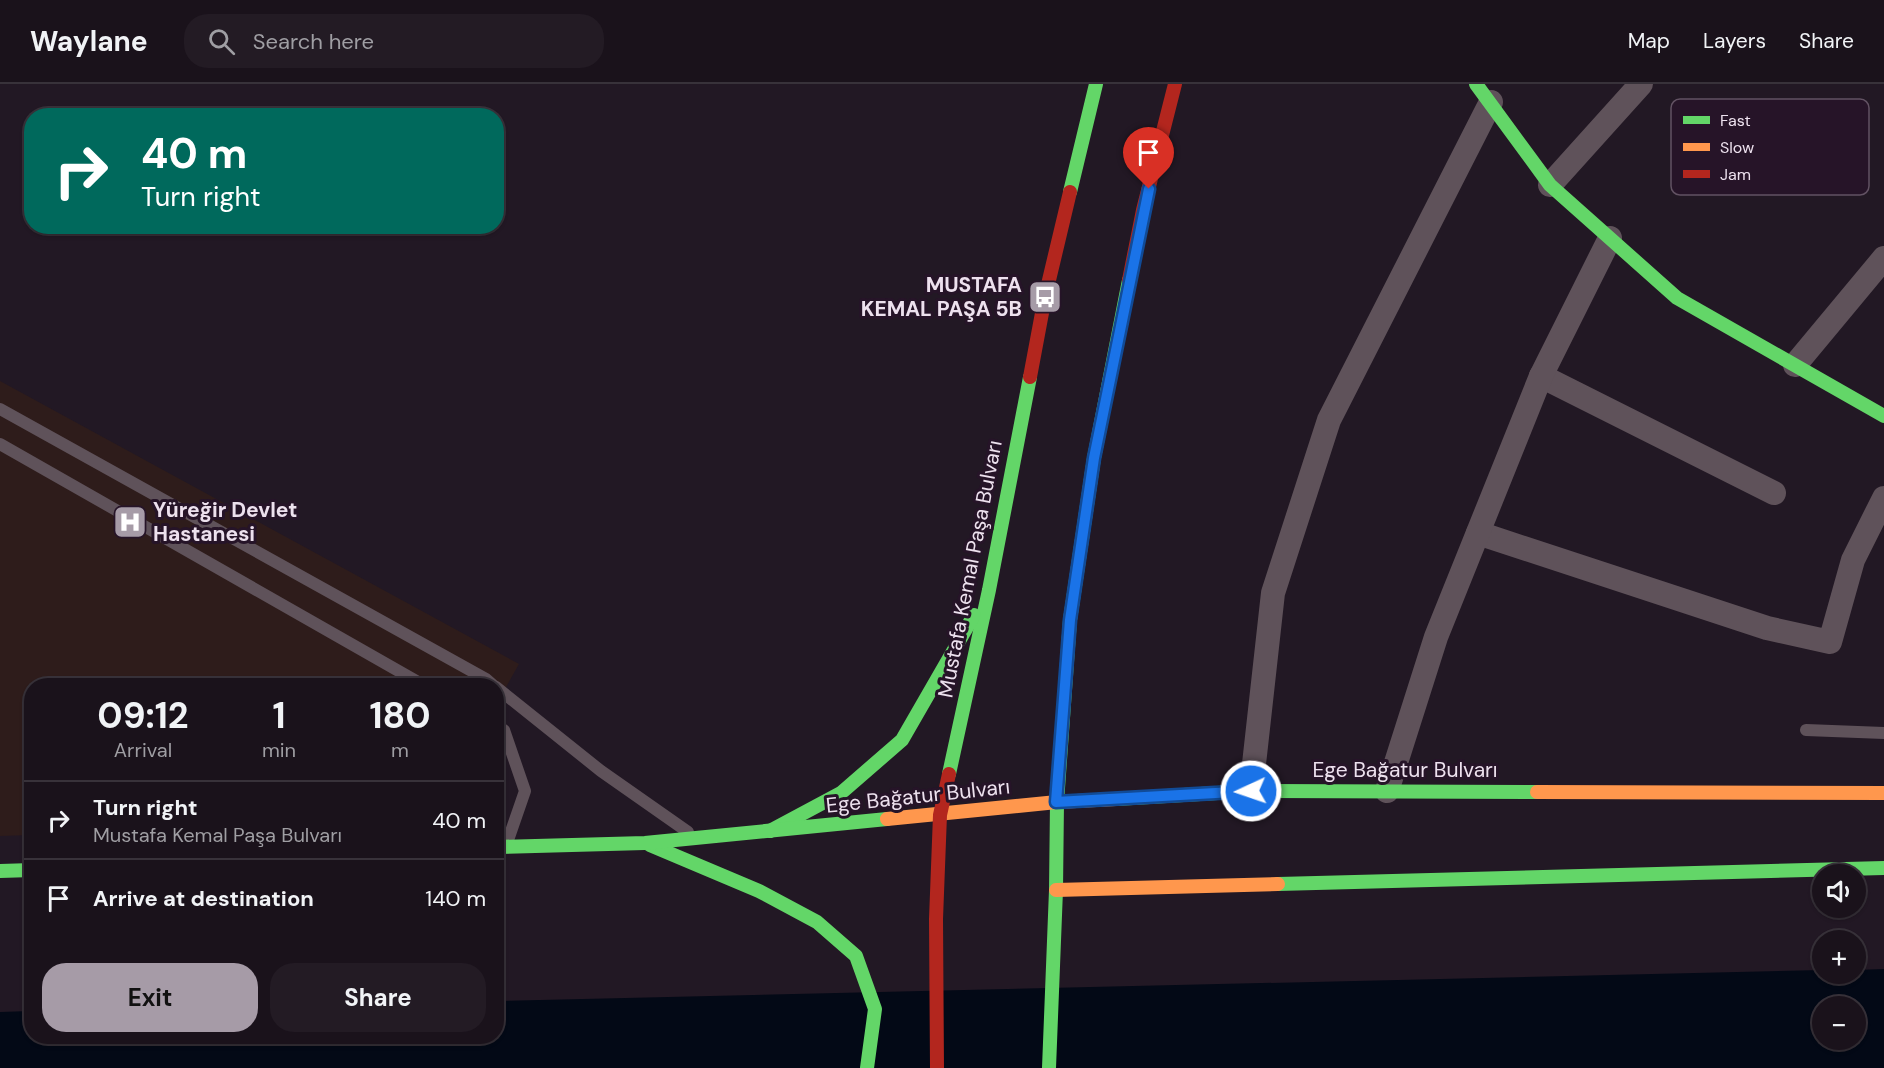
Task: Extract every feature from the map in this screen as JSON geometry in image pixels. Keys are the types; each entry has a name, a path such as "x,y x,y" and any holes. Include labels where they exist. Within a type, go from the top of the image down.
{"main road":[{"name":"Mustafa Kemal Paşa Bulvarı","path":"936,1068 936,920 940,815 989,590 1045,297 1096,84"},
{"path":"1049,1068 1056,890 1056,802 1070,620 1094,458 1143,210 1175,84"},
{"path":"1483,89 1550,185 1677,298 1884,416"},
{"path":"769,831 841,793 902,740 989,590"},
{"name":"Ege Bağatur Bulvarı","path":"504,847 645,843 1056,802 1251,791 1884,793"},
{"path":"645,843 759,891 817,922 856,956 874,1009 867,1068"},
{"path":"1056,890 1884,868"},
{"path":"0,871 24,870"}],"street":[{"path":"1550,185 1641,84"},
{"path":"1251,791 1273,593 1329,420 1483,89"},
{"path":"1387,791 1436,637 1541,376 1610,238"},
{"path":"1795,365 1884,258"},
{"path":"1541,376 1774,493"},
{"path":"1478,533 1767,628 1830,642 1853,560 1884,498"}],"lane":[{"path":"0,410 483,678"},
{"path":"0,444 411,678"},
{"path":"504,693 601,771 696,838"},
{"path":"504,730 525,791 504,840"},
{"path":"1806,730 1884,733"}],"shaded area":[{"name":"Yüreğir Devlet Hastanesi","path":"0,381 519,664 504,691 504,678 24,678 24,835 0,836"},
{"path":"1884,969 1884,1068 0,1068 0,1012 24,1011 24,1044 504,1044 504,1001 1812,970 1812,984 1866,984 1866,970"}],"traffic: fast":[{"path":"1070,192 1096,84"},
{"path":"1476,84 1550,185 1677,298 1884,416"},
{"path":"1057,802 1070,620 1094,458 1129,280"},
{"path":"949,774 989,590 1030,377"},
{"path":"770,831 841,793 902,740 974,615"},
{"path":"1116,799 1251,791 1537,792"},
{"path":"1049,1068 1057,802"},
{"path":"504,847 645,843 887,819"},
{"path":"650,845 759,891 817,922 856,956 875,1009 867,1068"},
{"path":"1278,884 1884,868"},
{"path":"0,871 24,870"}],"traffic: slow":[{"path":"1537,792 1884,793"},
{"path":"887,819 1057,802 1116,799"},
{"path":"1056,890 1278,884"}],"traffic: jam":[{"path":"1129,280 1143,210 1175,84"},
{"path":"1030,377 1045,297 1070,192"},
{"path":"937,1068 936,919 940,815 949,774"}],"place":[{"name":"MUSTAFA KEMAL PAŞA 5B","path":"1045,297"},
{"name":"Yüreğir Devlet Hastanesi","path":"130,522"}],"route":[{"path":"1149,189 1113,355 1094,458 1070,620 1056,802 1251,791"}]}
